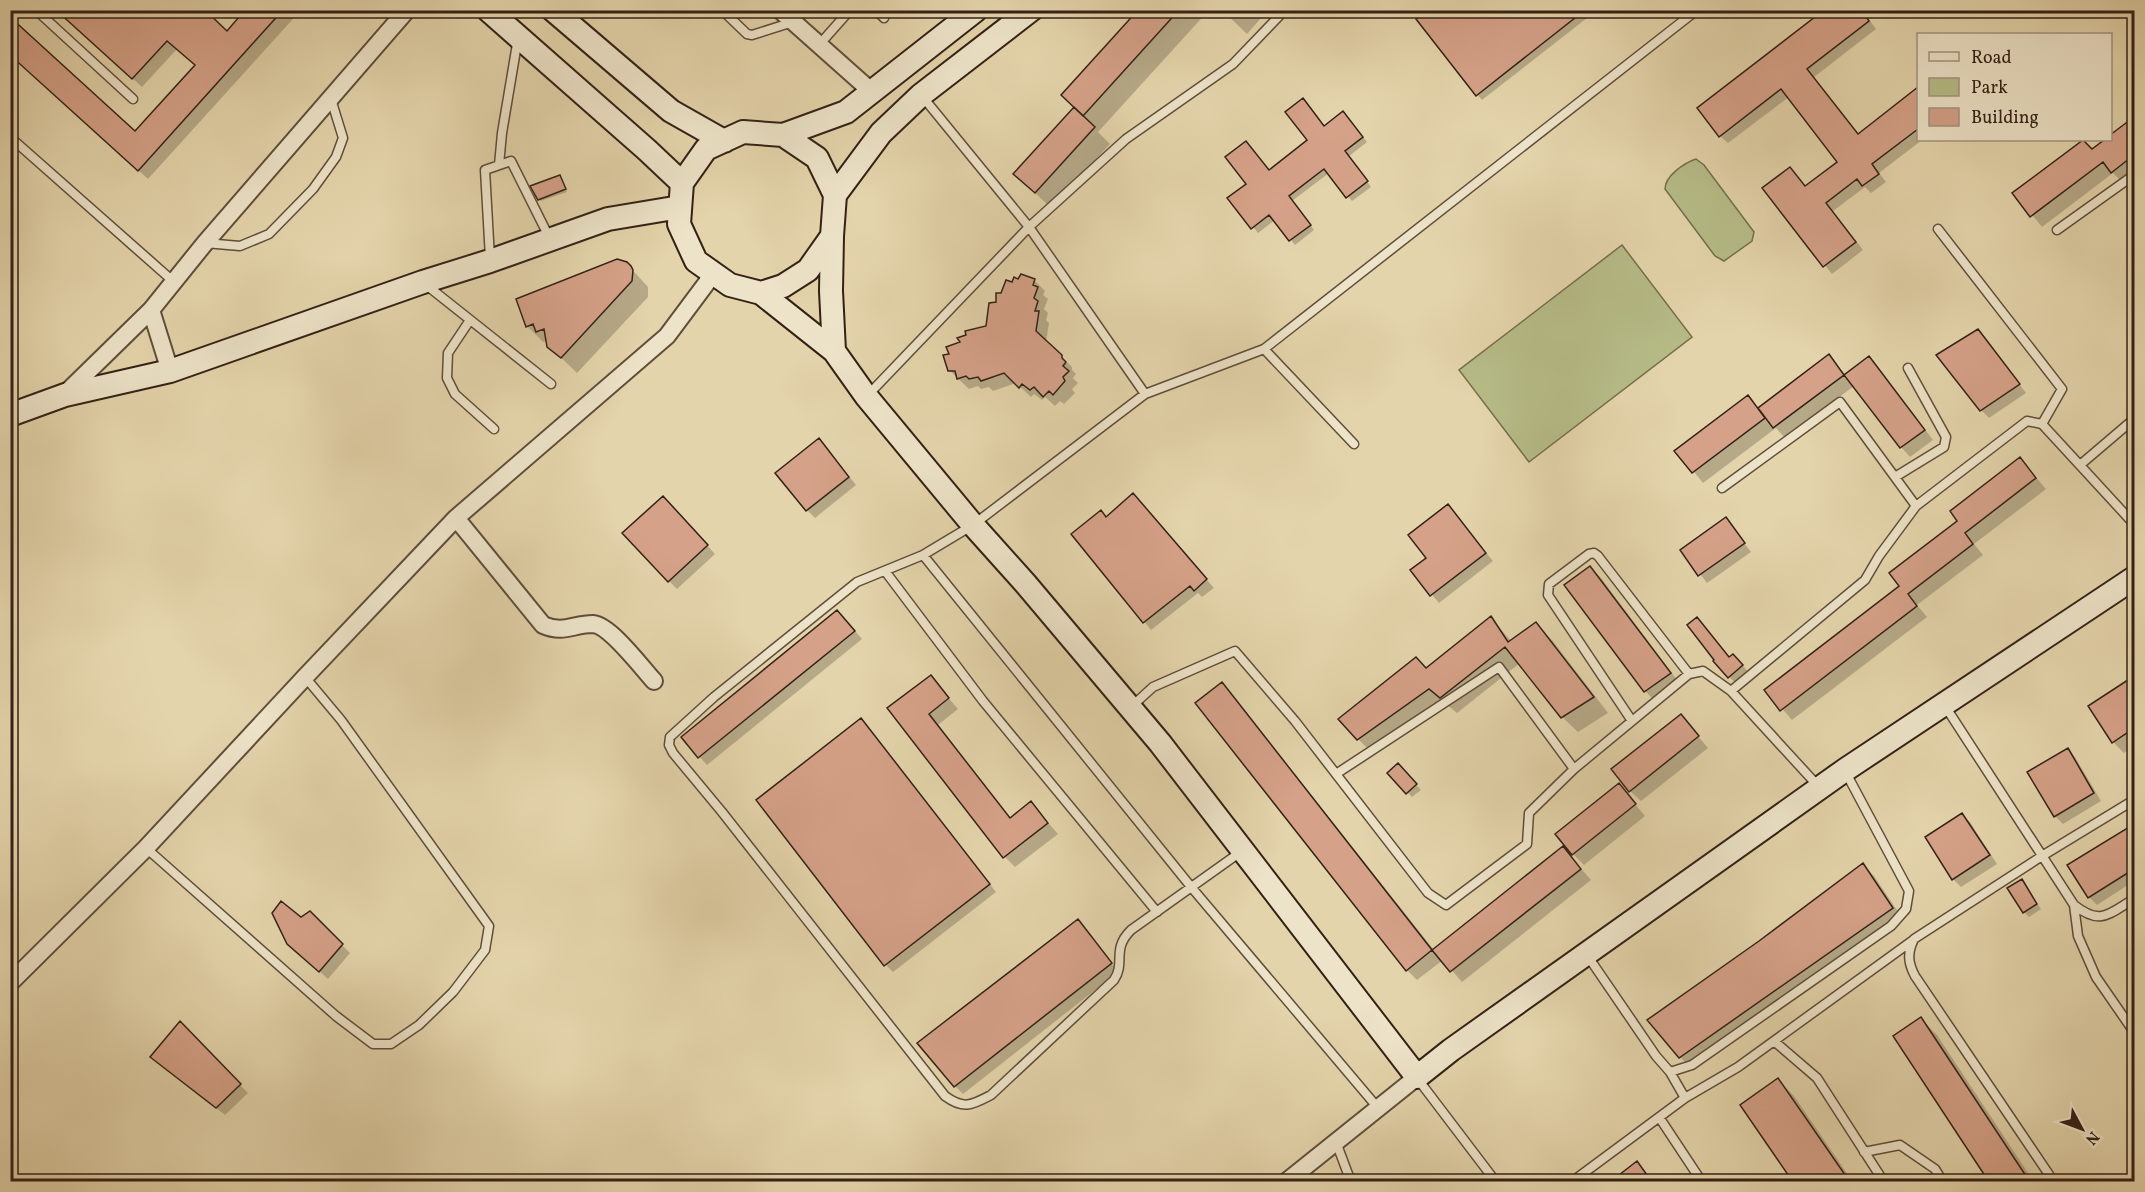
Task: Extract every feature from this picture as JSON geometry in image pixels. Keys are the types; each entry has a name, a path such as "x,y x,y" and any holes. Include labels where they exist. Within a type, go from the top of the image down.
{"main road":[{"path":"488,10 682,183"},
{"path":"553,10 671,111 724,141"},
{"path":"976,10 846,112 783,135 743,132 705,149 682,183 679,224 696,261 730,285 761,293 834,351 866,396 973,525 1160,743 1417,1077 1451,1050 1845,770 2134,578"},
{"path":"835,195 881,133 921,95 1031,10"},
{"path":"783,135 817,158 835,195 831,291 834,351"},
{"path":"10,415 64,395 170,372 608,219 680,207"},
{"path":"761,293 783,286 808,270 832,236"}],"street":[{"path":"64,395 151,310 205,243 407,10"},
{"path":"787,16 871,91"},
{"path":"10,982 146,848 305,676 456,518 667,336 714,273"},
{"path":"151,310 170,372"},
{"path":"456,518 543,625 560,630 598,625 611,634 654,681"},
{"path":"1286,1182 1417,1077"}],"lane":[{"path":"36,10 133,99"},
{"path":"722,10 747,34 752,35 787,16"},
{"path":"819,45 850,10"},
{"path":"876,10 884,18"},
{"path":"866,396 1029,227 1126,139 1233,64 1285,10"},
{"path":"1242,851 1123,938 1119,949 1119,973 1114,980 991,1095 972,1105 956,1105 945,1096 723,812 673,753 669,745 670,737 714,697 857,582 923,555 973,525 1145,394 1264,349 1697,10"},
{"path":"500,165 502,133 518,38"},
{"path":"921,95 1029,227 1145,394"},
{"path":"205,243 240,246 269,234 312,189 336,157 343,138 330,99"},
{"path":"10,137 174,282"},
{"path":"490,261 485,170 512,161 551,240"},
{"path":"2057,230 2134,175"},
{"path":"1938,229 2062,389 2042,424"},
{"path":"423,282 551,384"},
{"path":"470,320 448,353 447,378 455,394 494,429"},
{"path":"1264,349 1354,444"},
{"path":"1895,477 1944,447 1946,437 1908,368"},
{"path":"1722,488 1840,402 1916,506"},
{"path":"2080,465 2134,419"},
{"path":"1731,691 1865,580 1879,556 1916,506 2026,421 2042,424 2134,524"},
{"path":"1632,721 1548,595 1549,584 1588,554 1594,553 1689,674"},
{"path":"923,555 1192,888 1378,1108"},
{"path":"885,572 983,701 1157,912"},
{"path":"1130,708 1153,687 1235,651 1295,721 1428,893 1446,905 1527,844 1529,813 1574,769 1689,674 1703,671 1731,691 1820,788"},
{"path":"1336,774 1499,667 1574,769"},
{"path":"146,848 336,1016 373,1044 392,1044 419,1025 453,992 484,950 489,926 341,720 305,676"},
{"path":"1945,705 2074,906 2088,916 2101,918 2134,899"},
{"path":"1670,1072 1692,1065 1891,926 1906,909 1909,891 1845,770"},
{"path":"1575,1182 1576,1178 1659,1116 1738,1067 1914,939 2134,800"},
{"path":"2074,906 2078,936 2096,977 2134,1032"},
{"path":"1914,939 1909,950 1909,965 1915,976 2054,1182"},
{"path":"1587,955 1656,1056 1670,1072 1685,1098"},
{"path":"1774,1041 1817,1078 1884,1182"},
{"path":"1417,1077 1496,1182"},
{"path":"1659,1116 1702,1182"},
{"path":"1336,1142 1351,1182"},
{"path":"1864,1152 1900,1145 1935,1169 1943,1182"}],"green space":[{"path":"1696,159 1704,165 1754,232 1752,241 1724,261 1715,256 1665,189 1668,179 1676,171"},
{"path":"1622,245 1692,337 1529,462 1459,370"}],"building":[{"path":"56,10 205,10 227,31 245,10 283,10 138,171 10,55 10,17 135,131 195,65 167,41 132,79"},
{"path":"1138,10 1179,10 1083,116 1061,95"},
{"path":"1427,10 1585,10 1476,96 1416,19"},
{"path":"1824,10 1862,10 1869,21 1807,69 1858,134 1917,88 1917,130 1872,164 1879,174 1862,186 1857,179 1826,203 1856,242 1823,267 1762,188 1790,167 1805,186 1837,162 1781,89 1719,137 1697,108"},
{"path":"1303,98 1324,126 1343,111 1363,137 1345,151 1368,181 1346,198 1324,169 1289,196 1311,225 1289,241 1269,215 1251,229 1227,198 1246,184 1225,157 1246,141 1269,170 1307,140 1285,112"},
{"path":"1074,107 1095,127 1035,193 1013,174"},
{"path":"2134,117 2134,155 2111,173 2103,162 2030,217 2012,193 2082,141 2092,149 2103,141 2112,141 2112,134"},
{"path":"560,175 566,189 538,200 530,186"},
{"path":"617,259 631,266 632,281 561,358 547,347 544,329 536,332 533,324 526,327 516,299"},
{"path":"1021,274 1035,279 1033,285 1038,287 1034,298 1038,301 1035,311 1039,311 1036,331 1062,355 1066,362 1063,366 1069,371 1063,377 1065,381 1053,395 1049,391 1043,397 1034,387 1030,390 1022,384 1019,388 1004,373 981,381 978,377 969,379 966,376 957,379 955,371 948,371 943,355 949,354 946,347 960,342 957,338 966,335 965,331 986,326 989,303 996,302 996,293 1001,293 1006,280 1012,282 1014,277 1018,279"},
{"path":"1978,329 2020,384 1980,411 1936,355"},
{"path":"1829,354 1844,375 1773,428 1758,408"},
{"path":"1869,356 1925,430 1900,448 1844,375"},
{"path":"1748,395 1765,418 1692,473 1674,451"},
{"path":"819,438 849,477 806,511 775,473"},
{"path":"2020,457 2036,478 1965,533 1973,544 1908,594 1917,606 1780,711 1764,690 1899,586 1889,573 1957,521 1950,511"},
{"path":"1133,493 1207,579 1194,591 1190,586 1143,623 1071,534 1101,510 1106,517"},
{"path":"663,496 708,545 668,582 622,533"},
{"path":"1448,504 1486,553 1430,596 1410,570 1426,558 1408,535"},
{"path":"1726,517 1745,543 1698,576 1680,550"},
{"path":"1590,566 1671,673 1644,692 1564,585"},
{"path":"837,610 855,631 698,758 681,737"},
{"path":"1491,616 1508,642 1536,622 1594,697 1561,718 1505,647 1440,698 1429,689 1357,740 1338,719 1416,657 1426,668"},
{"path":"1697,617 1729,657 1733,654 1743,665 1728,678 1687,625"},
{"path":"931,675 949,698 929,714 1010,818 1031,801 1048,823 1003,858 887,708"},
{"path":"2134,676 2134,728 2112,743 2088,706"},
{"path":"1222,682 1432,950 1406,971 1195,703"},
{"path":"1681,714 1699,736 1629,792 1611,769"},
{"path":"861,718 990,884 884,966 756,800"},
{"path":"2068,748 2094,793 2054,817 2027,772"},
{"path":"1398,763 1417,784 1406,794 1387,773"},
{"path":"1619,783 1636,804 1572,855 1555,834"},
{"path":"1962,813 1990,855 1952,880 1925,837"},
{"path":"2134,824 2134,869 2088,898 2067,865"},
{"path":"1563,846 1581,869 1450,972 1432,950"},
{"path":"1863,863 1893,908 1679,1058 1647,1020 1759,941"},
{"path":"2022,879 2037,904 2023,913 2007,888"},
{"path":"281,901 301,917 310,911 343,944 319,972 287,944 272,913"},
{"path":"1078,919 1112,963 954,1087 917,1043"},
{"path":"1921,1017 2030,1182 1989,1182 1893,1036"},
{"path":"180,1021 241,1084 216,1108 150,1057"},
{"path":"1778,1078 1850,1182 1793,1182 1740,1105"},
{"path":"1637,1161 1652,1182 1610,1182"}]}
